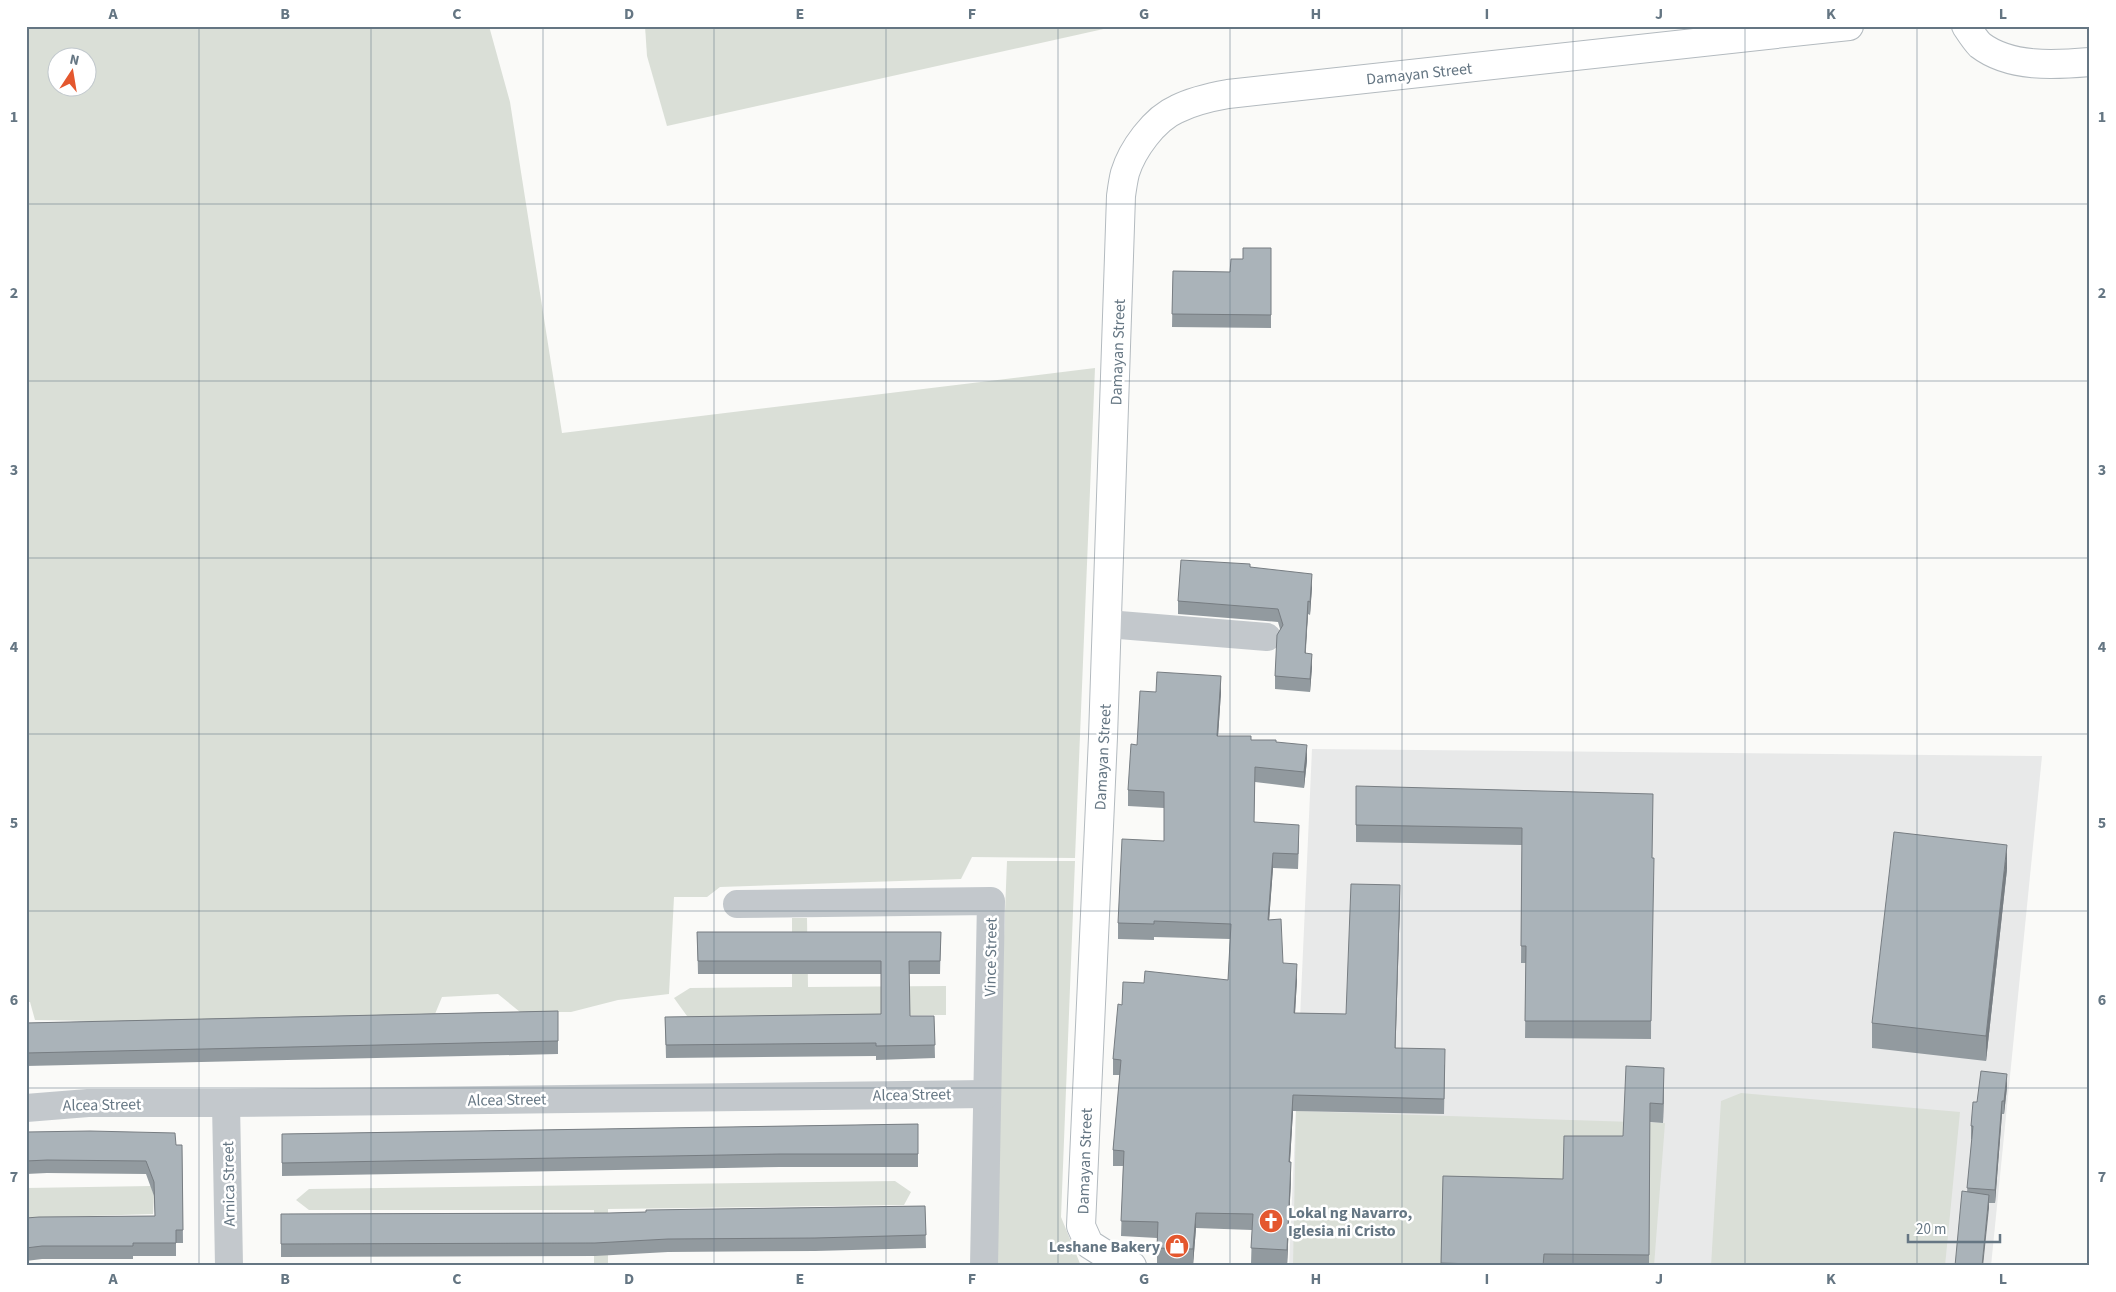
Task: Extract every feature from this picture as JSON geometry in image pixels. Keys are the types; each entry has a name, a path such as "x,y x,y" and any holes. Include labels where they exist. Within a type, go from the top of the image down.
{"street":[{"name":"Damayan Street","path":"1132,1266 1111,1258 1089,1244 1082,1226 1107,624 1121,196 1125,173 1135,151 1162,118 1175,109 1228,94 1849,26"},
{"path":"1966,26 1980,44 2005,58 2028,63 2066,64 2090,62"},
{"path":"1107,624 1267,637"},
{"name":"Vince Street","path":"737,904 990,902 984,1266"},
{"name":"Alcea Street","path":"26,1108 88,1103 987,1094"},
{"name":"Arnica Street","path":"226,1103 229,1266"}],"shaded area":[{"path":"26,26 489,26 510,102 562,433 1095,368 1075,858 972,857 961,879 720,887 707,897 674,897 669,994 618,1000 571,1012 520,1012 498,994 442,997 435,1014 150,1022 35,1020 30,1002 26,1002"},
{"path":"645,26 1117,26 667,126 647,56"},
{"path":"1312,749 2042,756 1991,1266 1289,1266"},
{"path":"1007,861 1075,861 1061,1217 1081,1266 991,1266"},
{"path":"792,918 807,918 808,987 946,986 946,1015 687,1016 674,998 690,988 792,987"},
{"path":"1741,1093 1960,1112 1945,1266 1711,1266 1721,1101"},
{"path":"1296,1111 1665,1123 1654,1266 1293,1266"},
{"path":"895,1181 911,1192 904,1205 608,1209 608,1266 594,1266 594,1210 309,1210 296,1200 309,1189"},
{"path":"151,1186 154,1196 153,1214 26,1218 26,1188"}],"building":[{"path":"1243,248 1271,248 1271,315 1172,314 1173,271 1230,272 1231,259 1243,259"},
{"path":"1181,560 1250,564 1250,567 1312,574 1310,602 1308,601 1305,653 1312,654 1310,679 1275,676 1277,635 1283,625 1278,609 1178,601"},
{"path":"1157,672 1221,676 1217,736 1251,736 1251,740 1276,740 1276,742 1307,745 1304,772 1255,767 1254,822 1299,825 1298,854 1273,853 1268,920 1281,919 1283,963 1297,964 1294,1013 1346,1014 1351,884 1400,885 1395,1048 1445,1049 1444,1099 1293,1095 1287,1250 1251,1248 1253,1214 1196,1213 1193,1249 1157,1248 1158,1222 1121,1221 1124,1151 1113,1150 1121,1060 1113,1059 1118,1004 1122,1005 1123,982 1144,983 1145,971 1228,980 1231,924 1154,921 1154,924 1118,923 1122,839 1164,841 1164,792 1128,790 1131,744 1137,745 1140,691 1156,692"},
{"path":"1356,786 1653,794 1652,858 1654,858 1651,1021 1525,1021 1526,946 1521,946 1522,828 1356,825"},
{"path":"1894,832 2007,845 1986,1036 1872,1023"},
{"path":"697,932 941,932 940,961 909,961 910,1016 934,1016 935,1045 876,1046 876,1043 666,1045 665,1017 881,1014 881,961 698,961"},
{"path":"558,1011 558,1041 26,1053 26,1023"},
{"path":"1626,1066 1664,1068 1663,1104 1650,1103 1649,1255 1544,1254 1543,1266 1441,1263 1443,1176 1563,1179 1564,1136 1623,1136"},
{"path":"1981,1071 2007,1074 2004,1101 2002,1101 1995,1190 1967,1188 1973,1126 1971,1126 1973,1102 1977,1102"},
{"path":"918,1124 918,1154 780,1154 282,1163 282,1134"},
{"path":"26,1132 175,1133 176,1145 182,1145 183,1230 176,1230 176,1243 133,1243 133,1246 42,1246 26,1248 26,1218 155,1216 154,1182 146,1161 26,1161"},
{"path":"1962,1191 1989,1195 1982,1266 1955,1266"},
{"path":"925,1206 926,1235 668,1239 595,1243 281,1244 281,1214 609,1213 646,1212 646,1210"}],"place":[{"name":"Lokal ng Navarro, Iglesia ni Cristo","path":"1271,1221"},
{"name":"Leshane Bakery","path":"1177,1246"}]}
